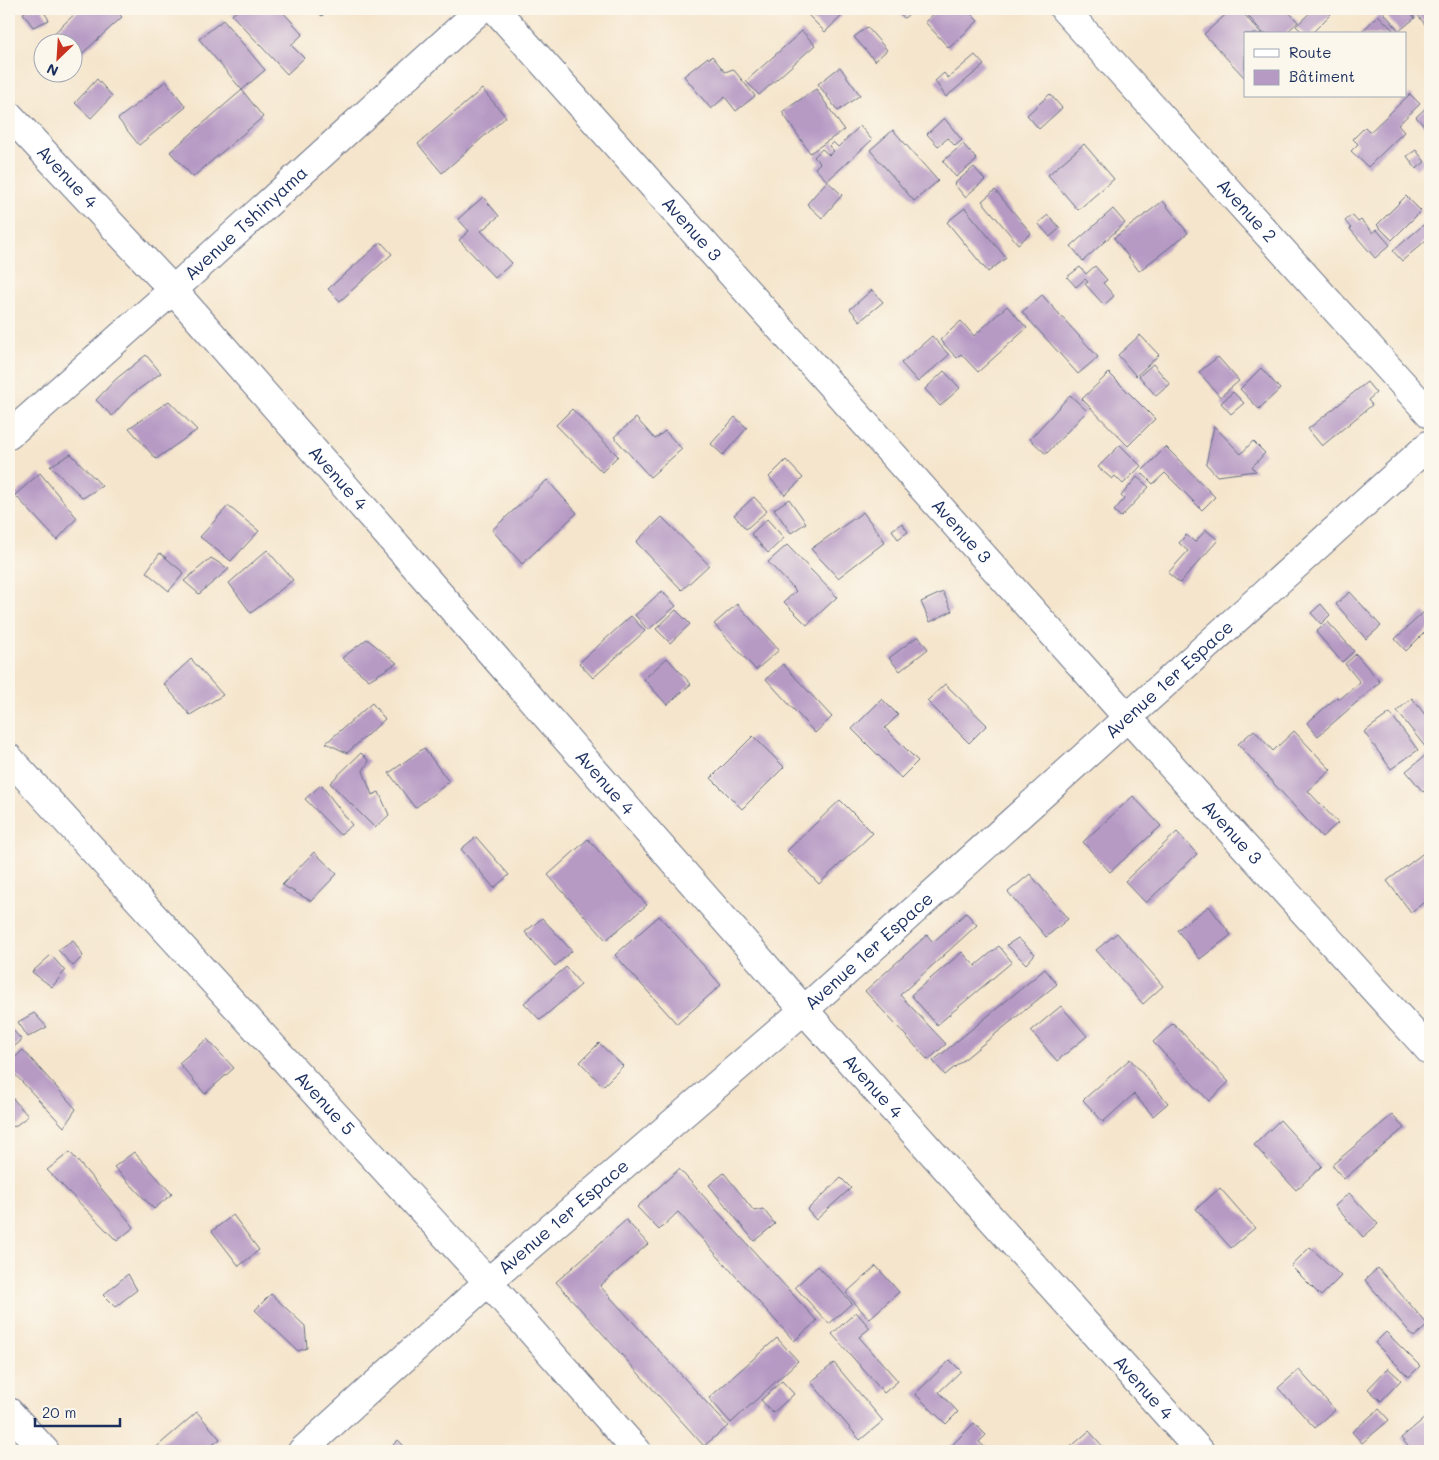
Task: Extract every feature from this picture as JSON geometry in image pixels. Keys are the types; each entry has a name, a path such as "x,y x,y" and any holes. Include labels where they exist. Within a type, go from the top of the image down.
{"street":[{"name":"Avenue Tshinyama","path":"9,435 173,290 481,9"},
{"name":"Avenue 3","path":"495,9 1128,718 1430,1051"},
{"name":"Avenue 2","path":"1064,9 1430,414"},
{"name":"Avenue 4","path":"9,115 173,290 804,1010 1200,1451"},
{"name":"Avenue 1er Espace","path":"302,1451 488,1282 804,1010 1430,444"},
{"name":"Avenue 5","path":"9,758 488,1282 637,1451"},
{"path":"9,1412 45,1451"}],"building":[{"path":"30,9 42,9 49,20 33,27 23,13"},
{"path":"80,9 114,9 122,17 82,54 82,32 55,32"},
{"path":"239,9 280,9 303,34 291,45 304,58 287,74 232,15"},
{"path":"314,9 329,9 322,16"},
{"path":"802,9 834,9 842,16 825,32"},
{"path":"896,9 916,9 904,18"},
{"path":"939,9 966,9 978,21 949,48 925,22"},
{"path":"1232,9 1239,9 1260,32 1244,32 1244,77 1204,34"},
{"path":"1242,9 1286,9 1298,22 1287,32 1262,32"},
{"path":"1314,9 1326,9 1331,14 1313,32 1302,32 1296,26"},
{"path":"1381,9 1408,9 1415,18 1399,31"},
{"path":"1413,9 1430,9 1430,31"},
{"path":"1378,15 1395,32 1362,32"},
{"path":"223,20 265,70 242,90 199,39"},
{"path":"867,27 887,50 875,61 854,37"},
{"path":"802,31 815,45 759,95 746,81"},
{"path":"975,55 984,65 946,97 935,81 944,73 948,78"},
{"path":"712,56 725,72 733,69 755,96 736,111 725,97 711,109 684,76 708,57 709,59"},
{"path":"840,67 860,95 838,111 818,84"},
{"path":"97,79 112,96 91,118 75,103"},
{"path":"166,81 186,107 139,145 118,119"},
{"path":"482,89 506,117 442,173 418,144"},
{"path":"816,89 844,130 810,153 782,112"},
{"path":"242,90 263,117 193,177 170,152"},
{"path":"1050,94 1062,108 1039,129 1027,115"},
{"path":"1410,94 1420,104 1398,125 1404,132 1368,167 1351,151 1358,144 1353,139 1365,127 1370,132"},
{"path":"1430,104 1430,132 1416,117"},
{"path":"944,118 962,140 955,146 948,138 938,146 927,134"},
{"path":"860,126 872,140 827,181 815,168 820,163 814,157 822,149 829,155 834,151 829,146 833,142 838,147"},
{"path":"893,130 938,181 914,201 870,150"},
{"path":"963,144 977,160 956,177 943,161"},
{"path":"1084,144 1114,179 1078,210 1048,175"},
{"path":"1416,150 1425,162 1416,169 1407,156"},
{"path":"974,167 985,180 965,197 954,184"},
{"path":"827,181 842,195 822,218 807,204"},
{"path":"995,190 1031,233 1018,244 982,201"},
{"path":"1406,196 1421,211 1392,240 1377,225"},
{"path":"483,197 499,216 481,231 512,263 495,278 459,240 469,231 458,219"},
{"path":"1163,201 1188,233 1139,271 1114,238"},
{"path":"965,208 1006,258 988,272 947,222"},
{"path":"1113,209 1125,223 1083,261 1071,246"},
{"path":"1048,215 1060,228 1050,237 1038,223"},
{"path":"1352,215 1358,222 1361,220 1373,233 1376,229 1390,245 1375,258 1345,221"},
{"path":"1429,220 1430,248 1425,241 1402,261 1393,251"},
{"path":"381,242 392,254 340,301 328,289"},
{"path":"1095,266 1107,280 1103,283 1114,296 1104,305 1085,284 1088,282 1085,279 1076,287 1067,277 1080,267 1086,274"},
{"path":"872,290 883,302 860,321 850,309"},
{"path":"1042,295 1098,357 1078,374 1022,312"},
{"path":"1007,306 1027,328 978,372 961,354 957,358 940,340 961,321 974,336"},
{"path":"1140,335 1159,355 1136,376 1118,355"},
{"path":"932,336 949,355 918,382 901,363"},
{"path":"146,355 161,373 131,395 112,416 96,400 116,379"},
{"path":"1218,357 1239,381 1220,397 1199,372"},
{"path":"1153,364 1170,384 1156,396 1139,376"},
{"path":"1261,368 1280,389 1259,409 1240,389"},
{"path":"944,371 960,388 940,406 925,389"},
{"path":"1109,373 1155,419 1128,446 1082,399"},
{"path":"1367,382 1376,393 1368,400 1372,405 1322,446 1308,429"},
{"path":"1233,392 1244,403 1231,414 1221,403"},
{"path":"1070,395 1087,411 1046,454 1030,439"},
{"path":"169,401 197,430 156,459 129,428"},
{"path":"572,409 618,456 602,472 556,425"},
{"path":"735,417 747,428 723,455 711,444"},
{"path":"636,418 655,439 665,431 682,449 650,477 614,437"},
{"path":"1214,426 1241,454 1253,441 1265,453 1252,467 1256,471 1217,476 1206,464"},
{"path":"1120,445 1141,466 1123,484 1115,476 1112,479 1098,467"},
{"path":"1166,447 1215,497 1202,510 1165,473 1153,484 1141,472"},
{"path":"71,454 102,486 83,498 50,466"},
{"path":"786,460 803,478 785,495 769,477"},
{"path":"40,473 77,518 57,540 15,495"},
{"path":"1137,477 1149,487 1121,517 1114,511 1124,499 1121,496"},
{"path":"547,480 577,513 522,564 492,530"},
{"path":"754,497 767,511 746,529 734,515"},
{"path":"789,499 806,523 791,533 774,509"},
{"path":"228,506 259,531 231,561 200,537"},
{"path":"863,512 885,542 838,578 811,549"},
{"path":"662,517 709,565 682,590 636,542"},
{"path":"767,519 784,538 768,553 751,534"},
{"path":"902,523 908,532 898,539 892,530"},
{"path":"1206,530 1218,540 1180,583 1168,573 1188,551 1179,543 1186,535 1195,542"},
{"path":"787,545 837,597 807,625 784,602 796,591 768,562"},
{"path":"267,550 293,580 251,613 229,583"},
{"path":"160,553 184,573 169,591 146,572"},
{"path":"211,558 229,569 199,594 184,581"},
{"path":"662,591 676,606 648,630 635,615"},
{"path":"943,592 952,611 930,622 921,602"},
{"path":"1350,592 1381,626 1366,639 1336,604"},
{"path":"737,604 779,650 756,670 714,624"},
{"path":"1321,604 1330,615 1321,624 1311,613"},
{"path":"676,610 690,624 670,643 656,629"},
{"path":"1424,612 1430,619 1430,627 1406,651 1395,639"},
{"path":"631,616 645,631 593,678 579,663"},
{"path":"1328,622 1354,651 1342,662 1316,632"},
{"path":"918,636 928,649 900,671 889,658"},
{"path":"367,639 397,663 369,680 342,658"},
{"path":"1356,654 1380,682 1318,736 1307,723 1337,697 1340,699 1360,682 1345,664"},
{"path":"667,658 691,684 667,705 644,679"},
{"path":"191,659 223,695 190,715 164,684"},
{"path":"783,664 832,717 815,733 766,679"},
{"path":"945,684 987,725 969,743 927,701"},
{"path":"1412,698 1430,721 1430,753 1397,711"},
{"path":"882,699 898,715 885,728 918,761 901,778 852,729"},
{"path":"372,703 385,719 347,753 326,743"},
{"path":"1390,713 1418,750 1391,769 1364,732"},
{"path":"1254,730 1273,751 1294,731 1331,770 1308,791 1338,823 1322,837 1238,744"},
{"path":"753,736 784,767 742,809 711,778"},
{"path":"424,748 449,782 415,808 389,773"},
{"path":"361,753 369,761 363,771 372,795 379,792 389,815 375,828 330,783"},
{"path":"1426,755 1430,760 1430,787 1423,792 1406,771"},
{"path":"321,785 352,825 340,835 305,799"},
{"path":"1133,796 1161,826 1110,872 1083,842"},
{"path":"840,800 873,833 819,884 787,851"},
{"path":"1177,832 1197,854 1146,903 1125,881"},
{"path":"476,837 509,875 494,888 461,849"},
{"path":"588,839 647,905 606,940 548,875"},
{"path":"1430,848 1430,898 1411,912 1387,881"},
{"path":"314,852 337,874 311,901 282,885"},
{"path":"1030,874 1068,919 1046,937 1008,892"},
{"path":"1209,906 1231,935 1200,959 1177,930"},
{"path":"966,913 977,925 900,995 946,1044 928,1060 865,991 927,935 933,942"},
{"path":"659,916 721,985 677,1024 615,955"},
{"path":"542,918 572,951 555,966 525,932"},
{"path":"1117,933 1163,986 1143,1004 1096,950"},
{"path":"1018,938 1035,954 1026,964 1007,945"},
{"path":"73,940 83,956 73,966 58,950"},
{"path":"999,946 1012,962 937,1025 911,995 962,952 975,966"},
{"path":"51,955 65,971 52,987 32,972"},
{"path":"566,967 581,985 540,1020 524,1003"},
{"path":"1045,969 1057,984 945,1075 933,1061"},
{"path":"1061,1006 1087,1036 1057,1061 1031,1031"},
{"path":"34,1013 47,1027 28,1037 18,1022"},
{"path":"1173,1023 1229,1082 1209,1101 1153,1042"},
{"path":"9,1026 22,1040 9,1051"},
{"path":"207,1039 234,1068 205,1094 179,1063"},
{"path":"599,1043 623,1066 603,1086 580,1062"},
{"path":"23,1050 76,1109 64,1127 9,1068 9,1063"},
{"path":"1130,1059 1168,1103 1153,1116 1134,1094 1103,1122 1083,1100"},
{"path":"9,1094 28,1116 14,1127 9,1122"},
{"path":"1392,1115 1404,1128 1344,1179 1332,1165"},
{"path":"1280,1120 1322,1166 1296,1190 1254,1145"},
{"path":"70,1152 134,1227 117,1241 47,1170"},
{"path":"134,1152 172,1194 154,1209 114,1167"},
{"path":"679,1169 817,1321 794,1341 678,1212 659,1230 637,1207"},
{"path":"724,1173 754,1211 763,1209 775,1224 754,1241 709,1185"},
{"path":"841,1178 851,1188 816,1220 807,1210"},
{"path":"1220,1188 1255,1228 1231,1248 1196,1209"},
{"path":"1349,1193 1378,1224 1363,1237 1335,1206"},
{"path":"233,1215 259,1250 239,1266 212,1231"},
{"path":"626,1220 648,1244 600,1286 728,1426 704,1446 556,1282"},
{"path":"1310,1247 1341,1276 1321,1296 1291,1266"},
{"path":"818,1266 852,1303 829,1324 795,1287"},
{"path":"876,1266 899,1292 869,1319 846,1293"},
{"path":"1378,1268 1428,1325 1414,1337 1365,1280"},
{"path":"128,1274 137,1290 115,1307 103,1295"},
{"path":"271,1294 305,1326 307,1348 298,1351 255,1310"},
{"path":"856,1312 870,1328 859,1337 898,1381 884,1393 832,1334"},
{"path":"1386,1332 1420,1366 1409,1377 1375,1343"},
{"path":"777,1338 798,1361 731,1423 709,1398"},
{"path":"950,1360 961,1371 939,1392 958,1412 946,1424 915,1394"},
{"path":"834,1363 883,1421 860,1440 811,1382"},
{"path":"1388,1368 1401,1380 1381,1401 1368,1389"},
{"path":"1299,1370 1335,1410 1315,1428 1278,1388"},
{"path":"782,1381 794,1394 773,1413 761,1400"},
{"path":"1379,1409 1389,1420 1362,1443 1352,1432"},
{"path":"197,1412 220,1439 205,1451 152,1451"},
{"path":"1426,1417 1430,1422 1430,1451 1412,1451 1401,1438"},
{"path":"974,1423 986,1435 979,1442 989,1451 946,1451"},
{"path":"1089,1431 1107,1451 1066,1451"},
{"path":"398,1440 409,1451 387,1451"}]}
